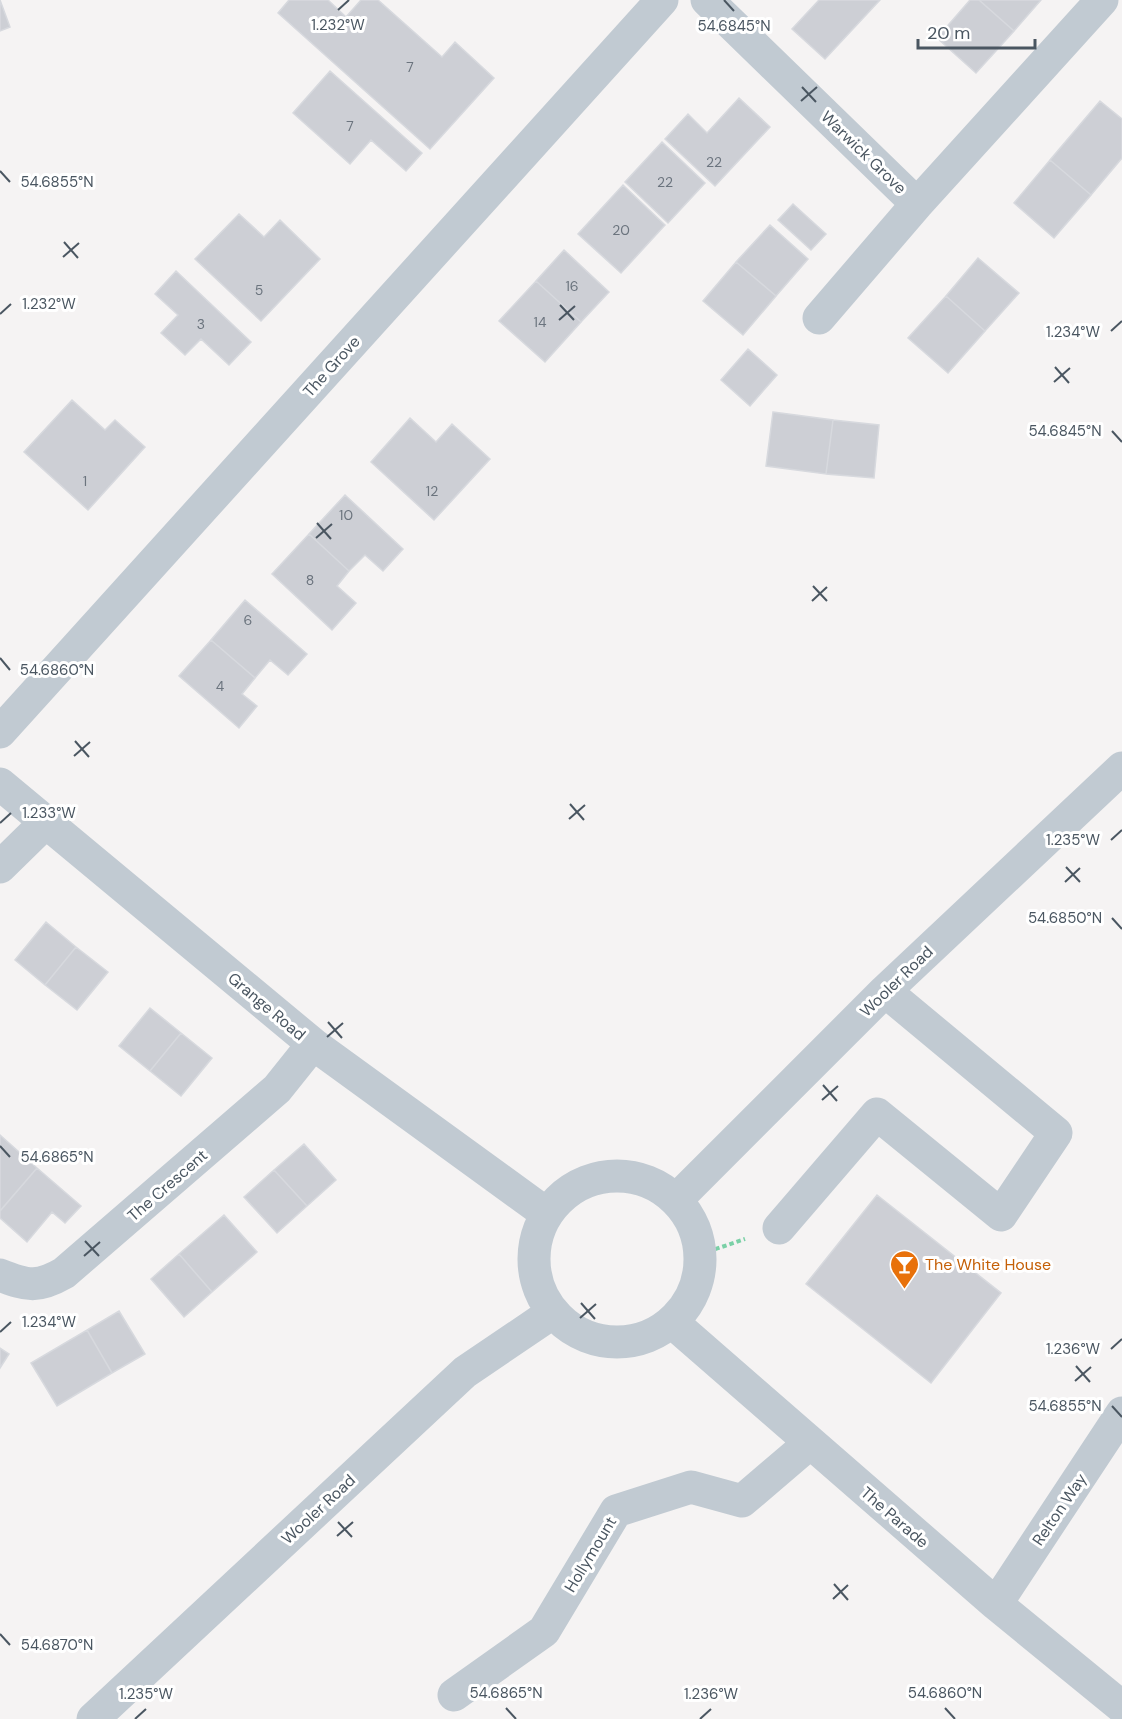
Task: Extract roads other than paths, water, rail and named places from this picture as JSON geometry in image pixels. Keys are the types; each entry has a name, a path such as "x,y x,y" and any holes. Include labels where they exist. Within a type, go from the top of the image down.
{"street":[{"name":"The Grove","path":"0,732 662,0"},
{"name":"Warwick Grove","path":"707,0 917,204"},
{"name":"Warwick Grove","path":"819,318 917,204 1102,0"},
{"name":"Wooler Road","path":"676,1200 885,991 1122,768"},
{"name":"Grange Road","path":"0,784 313,1044 547,1214"},
{"path":"0,867 45,822"},
{"path":"779,1228 877,1114 1001,1215 1056,1133 885,991"},
{"name":"The Crescent","path":"0,1275 22,1284 46,1283 64,1273 278,1089 313,1044"},
{"path":"613,1176 643,1179 676,1200 694,1225 701,1254 693,1295 672,1322 647,1337 630,1342 600,1341 574,1330 552,1313 535,1277 534,1249 542,1222 547,1214 575,1187 613,1176"},
{"name":"Wooler Road","path":"93,1719 465,1372 552,1313"},
{"name":"The Parade","path":"672,1322 996,1604 1122,1707"},
{"name":"Relton Way","path":"996,1604 1122,1413"},
{"name":"Hollymount","path":"454,1695 544,1631 616,1511 691,1486 742,1500 810,1443"}],"place":[{"name":"The White House","path":"904,1290"}]}
